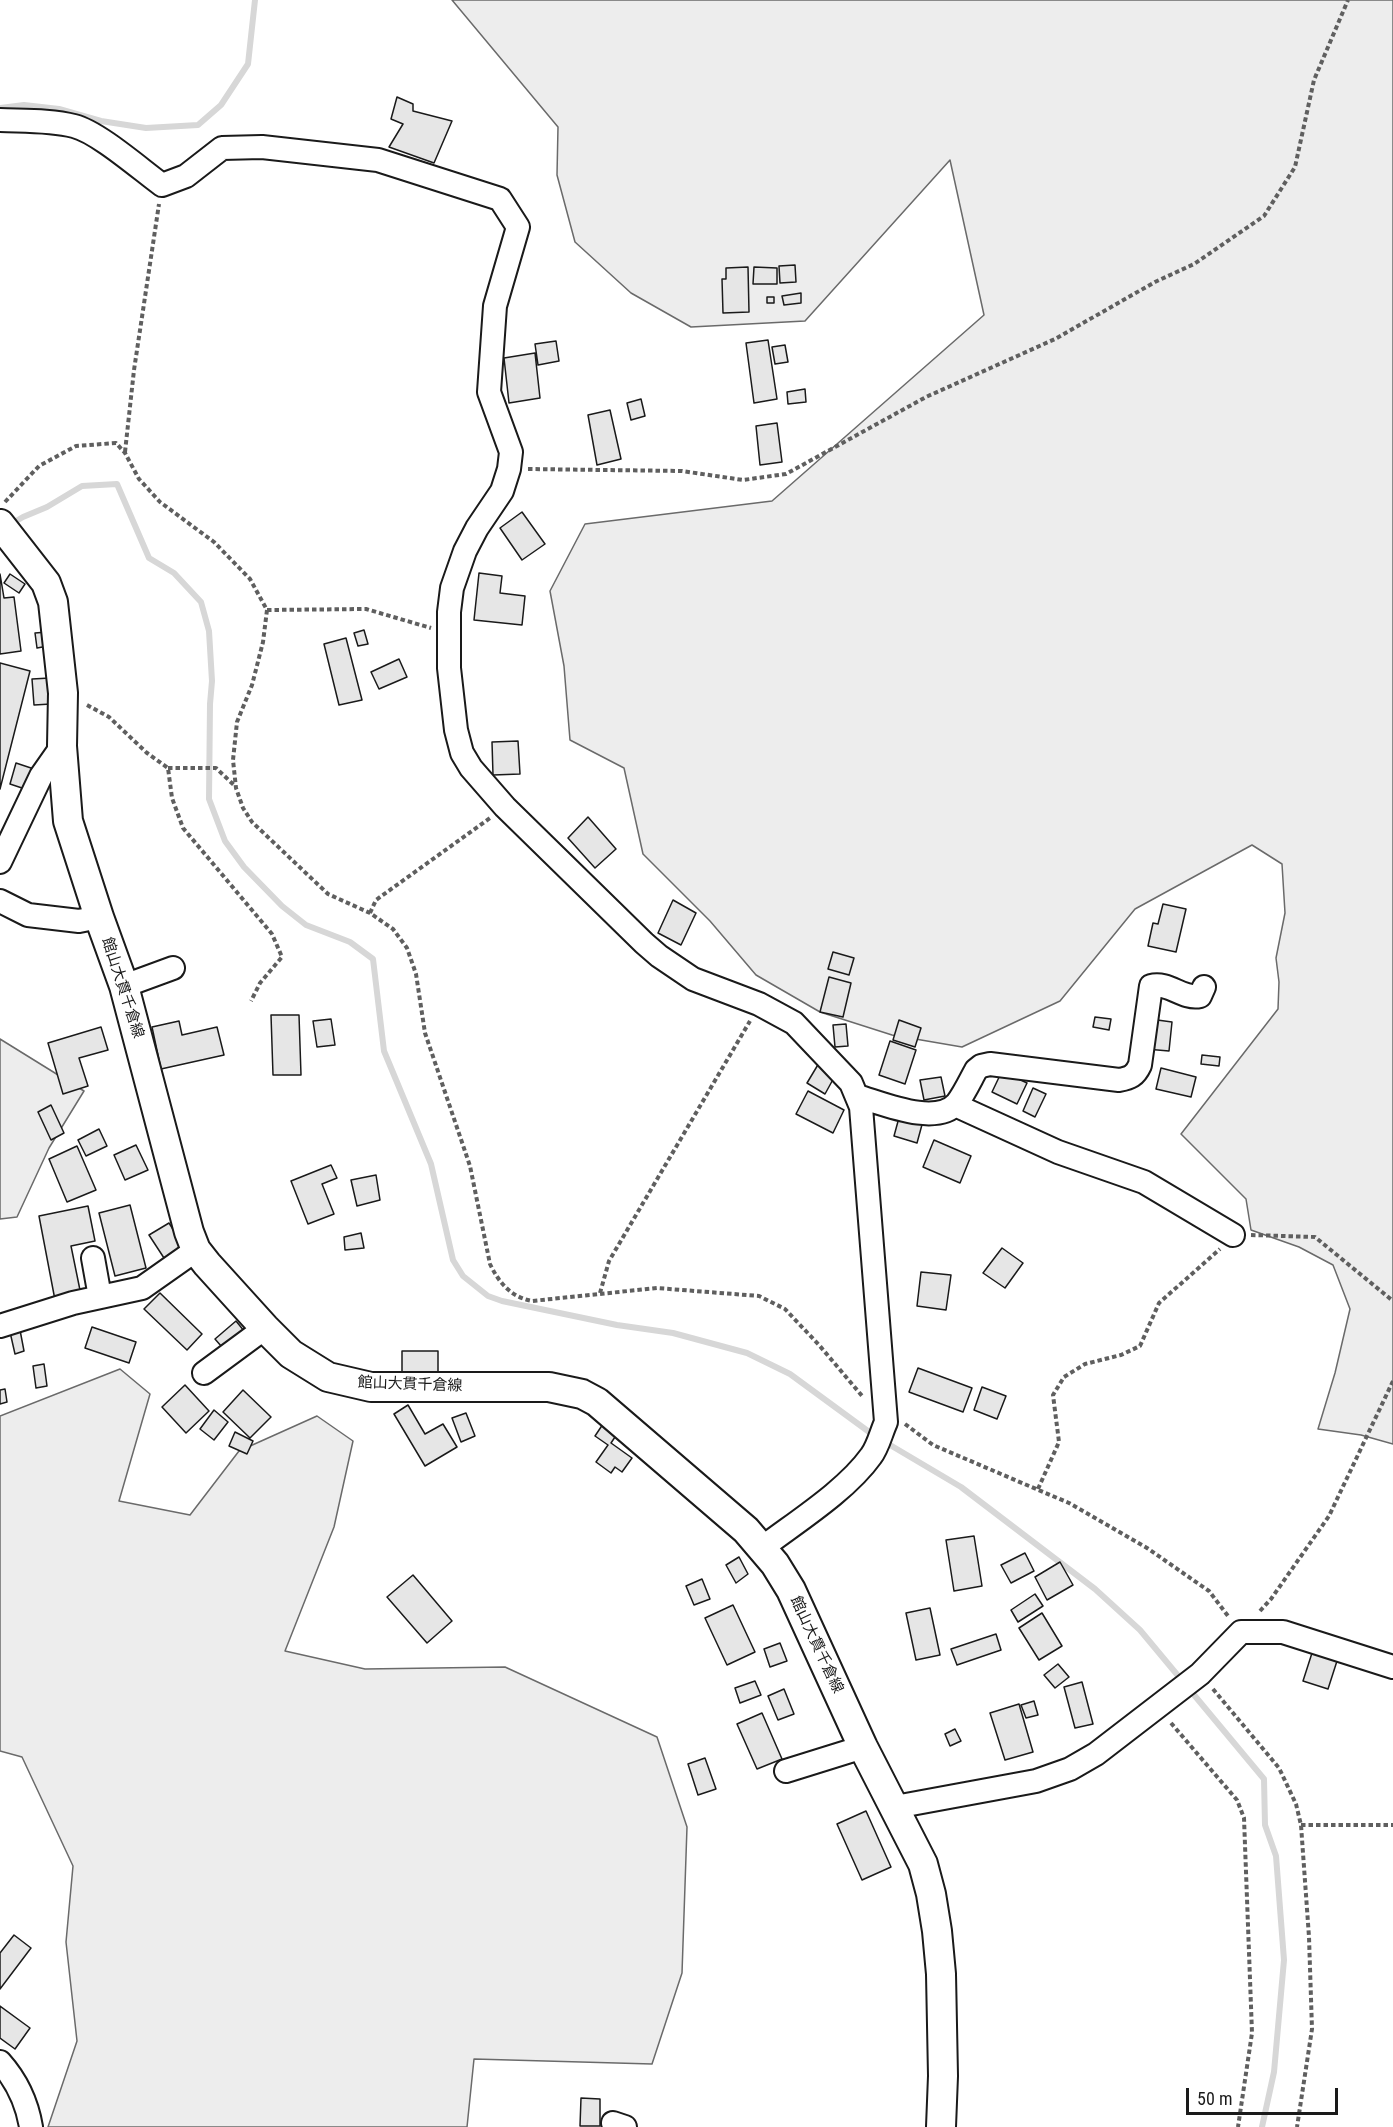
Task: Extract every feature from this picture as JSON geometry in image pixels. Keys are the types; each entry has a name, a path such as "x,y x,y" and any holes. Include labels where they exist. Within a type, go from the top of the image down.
{"main road":[{"name":"館山大貫千倉線","path":"6,531 46,583 53,602 63,693 62,747 68,821 124,986 189,1232 196,1250 291,1354 328,1377 370,1387 549,1387 582,1394 597,1402 717,1504 762,1548 791,1590 863,1747 922,1864 938,1931 943,2014 941,2127"}],"street":[{"path":"0,120 75,126 98,138 162,185 186,176 222,148 262,147 378,160 500,199 518,227 495,306 489,392 511,452 509,469 502,491 477,528 465,551 452,588 449,612 449,668 456,730 462,753 471,768 505,807 659,956 693,979 759,1004 794,1023 851,1083 857,1096 862,1119 886,1422 873,1454 845,1485 762,1548"},
{"path":"0,862 7,828 62,747"},
{"path":"0,901 28,915 79,921 99,916"},
{"path":"124,986 173,968"},
{"path":"857,1096 919,1114 943,1111 955,1105 976,1070 990,1064 1119,1080 1129,1078 1136,1074 1140,1065 1151,986 1159,984 1194,997 1200,996 1204,987"},
{"path":"955,1105 1058,1152 1144,1182 1233,1235"},
{"path":"0,1326 73,1303 142,1288 196,1250"},
{"path":"93,1258 100,1297"},
{"path":"204,1373 265,1328"},
{"path":"895,1807 1036,1781 1070,1768 1096,1754 1200,1674 1241,1632 1283,1632 1393,1667"},
{"path":"786,1771 863,1747"},
{"path":"0,2062 23,2096 31,2127"}],"path":[{"path":"509,469 682,471 743,480 786,474 926,397 1055,339 1155,282 1194,264 1264,216 1295,167 1314,80 1348,0"},
{"path":"125,453 134,370 162,185"},
{"path":"0,507 39,466 76,446 116,443 125,453 139,479 160,502 214,542 250,579 267,610 263,642 252,685 237,722 234,760 236,788 243,808 252,822 328,894 370,913 393,929 407,948 416,974 425,1033 470,1166 490,1264 503,1287 520,1299 532,1301 657,1288 759,1296 784,1309 819,1345 886,1422 900,1420 933,1445 1069,1503 1147,1548 1209,1591 1241,1632 1271,1599 1329,1516 1393,1381"},
{"path":"267,610 366,609 449,633"},
{"path":"63,693 109,717 147,753 168,768 216,768 236,788"},
{"path":"168,768 172,798 183,828 272,934 282,957 260,983 251,1001"},
{"path":"370,913 376,900 505,807"},
{"path":"600,1293 609,1261 759,1004"},
{"path":"1038,1490 1059,1442 1053,1395 1064,1377 1084,1364 1121,1354 1140,1346 1159,1303 1218,1252 1233,1235 1315,1237 1393,1301"},
{"path":"1200,1674 1280,1768 1296,1804 1301,1826 1309,1937 1312,2029 1297,2127"},
{"path":"1158,1707 1237,1800 1244,1818 1252,2033 1238,2127"},
{"path":"1301,1826 1393,1825"}],"shaded area":[{"path":"452,0 1393,0 1393,1444 1361,1435 1318,1429 1335,1373 1350,1309 1333,1265 1299,1247 1251,1230 1246,1199 1181,1134 1278,1009 1279,982 1276,958 1285,913 1282,864 1252,845 1135,909 1060,1001 962,1047 892,1035 820,1012 756,975 710,921 643,854 624,768 570,740 564,666 550,591 585,524 772,501 984,315 950,160 805,321 691,327 631,293 575,242 557,175 558,127"},
{"path":"0,1039 84,1091 49,1148 17,1217 0,1219"},
{"path":"120,1369 150,1394 119,1501 190,1515 239,1451 317,1416 353,1441 334,1527 285,1651 365,1669 505,1667 657,1737 687,1827 682,1973 652,2064 474,2059 467,2127 48,2127 77,2041 66,1942 73,1866 22,1757 0,1751 0,1416"}],"building":[{"path":"397,97 413,104 413,111 452,121 434,163 389,147 403,124 391,119"},
{"path":"795,265 796,282 780,283 779,266"},
{"path":"748,267 749,312 723,313 722,279 726,279 726,268"},
{"path":"754,267 777,268 777,284 753,284"},
{"path":"801,293 801,303 784,305 782,296"},
{"path":"767,297 774,297 774,303 767,303"},
{"path":"768,340 777,399 754,403 746,343"},
{"path":"556,341 559,361 538,365 535,344"},
{"path":"785,345 788,362 775,364 772,347"},
{"path":"535,353 540,398 509,403 504,358"},
{"path":"805,389 806,402 788,404 787,392"},
{"path":"641,399 645,416 631,420 627,403"},
{"path":"610,410 621,459 597,465 588,415"},
{"path":"777,423 782,462 760,465 756,426"},
{"path":"522,512 545,544 522,560 500,528"},
{"path":"479,573 502,576 500,593 525,596 522,625 474,620"},
{"path":"0,574 4,598 14,597 21,651 0,654"},
{"path":"10,574 25,584 19,593 4,583"},
{"path":"364,630 368,644 358,646 354,633"},
{"path":"47,632 48,646 37,648 35,633"},
{"path":"346,638 362,700 339,705 324,644"},
{"path":"399,659 407,677 379,689 371,672"},
{"path":"0,663 30,671 0,789"},
{"path":"50,678 51,704 34,705 32,679"},
{"path":"518,741 520,774 493,775 492,742"},
{"path":"16,763 34,769 28,790 10,784"},
{"path":"588,817 616,849 595,868 568,838"},
{"path":"673,900 696,913 681,945 658,933"},
{"path":"1163,904 1186,909 1176,952 1148,946 1153,923 1158,924"},
{"path":"833,952 854,958 849,975 828,969"},
{"path":"829,977 851,983 843,1017 820,1012"},
{"path":"271,1015 299,1015 301,1075 273,1075"},
{"path":"1095,1017 1111,1019 1109,1030 1093,1027"},
{"path":"331,1019 335,1045 317,1047 313,1021"},
{"path":"1150,1019 1172,1022 1169,1051 1146,1049"},
{"path":"899,1020 921,1028 915,1047 893,1040"},
{"path":"179,1021 182,1035 217,1027 224,1055 161,1069 152,1027"},
{"path":"846,1024 848,1046 835,1047 833,1025"},
{"path":"101,1027 108,1050 79,1058 88,1086 63,1094 48,1043"},
{"path":"890,1041 916,1050 905,1084 879,1075"},
{"path":"1202,1055 1220,1057 1219,1066 1201,1064"},
{"path":"819,1063 836,1074 825,1094 807,1083"},
{"path":"1161,1068 1196,1077 1191,1097 1156,1089"},
{"path":"1002,1071 1027,1083 1017,1104 992,1092"},
{"path":"941,1077 945,1096 924,1100 920,1080"},
{"path":"1033,1088 1046,1094 1035,1117 1023,1111"},
{"path":"808,1091 844,1110 833,1133 796,1114"},
{"path":"51,1105 64,1133 51,1140 38,1112"},
{"path":"900,1114 923,1121 917,1143 894,1136"},
{"path":"99,1129 107,1146 86,1156 78,1140"},
{"path":"934,1140 971,1156 960,1183 923,1167"},
{"path":"136,1145 148,1170 125,1180 114,1155"},
{"path":"77,1146 96,1190 67,1202 49,1159"},
{"path":"331,1165 337,1178 322,1184 334,1214 308,1224 291,1181"},
{"path":"376,1175 380,1200 357,1206 351,1180"},
{"path":"130,1205 146,1268 115,1276 99,1213"},
{"path":"88,1206 95,1241 71,1246 81,1295 55,1300 39,1216"},
{"path":"169,1223 183,1245 164,1258 149,1235"},
{"path":"361,1233 364,1248 345,1250 344,1237"},
{"path":"1002,1248 1023,1263 1005,1288 983,1273"},
{"path":"921,1272 951,1275 946,1310 917,1306"},
{"path":"160,1293 202,1334 187,1350 144,1309"},
{"path":"236,1321 249,1337 228,1354 215,1339"},
{"path":"92,1327 136,1342 129,1363 85,1348"},
{"path":"20,1330 24,1351 15,1354 10,1332"},
{"path":"402,1351 438,1351 438,1372 402,1372"},
{"path":"44,1364 47,1386 36,1388 33,1366"},
{"path":"918,1368 972,1388 963,1412 909,1392"},
{"path":"185,1385 209,1411 186,1433 162,1407"},
{"path":"982,1387 1006,1396 997,1419 974,1410"},
{"path":"5,1389 7,1402 0,1404 0,1390"},
{"path":"243,1390 271,1417 250,1438 223,1412"},
{"path":"408,1405 425,1434 443,1424 457,1447 425,1466 394,1414"},
{"path":"214,1410 228,1422 214,1440 200,1429"},
{"path":"466,1413 475,1436 461,1442 452,1418"},
{"path":"603,1424 617,1434 611,1443 632,1458 622,1472 615,1467 611,1473 596,1462 608,1445 595,1436"},
{"path":"235,1432 253,1441 247,1454 229,1446"},
{"path":"974,1536 982,1586 954,1591 946,1540"},
{"path":"1025,1553 1034,1571 1011,1583 1001,1565"},
{"path":"739,1557 748,1574 736,1583 726,1565"},
{"path":"1060,1562 1073,1585 1047,1600 1035,1577"},
{"path":"413,1575 452,1621 427,1643 387,1597"},
{"path":"702,1579 710,1599 694,1605 686,1586"},
{"path":"1035,1594 1043,1606 1018,1622 1011,1610"},
{"path":"733,1605 755,1652 727,1665 705,1618"},
{"path":"930,1608 940,1655 916,1660 906,1613"},
{"path":"1042,1613 1062,1646 1039,1660 1019,1628"},
{"path":"996,1634 1001,1650 957,1665 951,1649"},
{"path":"780,1643 787,1661 770,1667 764,1649"},
{"path":"1312,1653 1337,1661 1328,1689 1303,1681"},
{"path":"1058,1664 1069,1677 1055,1688 1044,1675"},
{"path":"755,1681 761,1695 740,1703 735,1688"},
{"path":"1082,1682 1093,1724 1075,1728 1064,1687"},
{"path":"784,1689 794,1714 778,1720 768,1696"},
{"path":"1034,1701 1038,1715 1026,1718 1021,1705"},
{"path":"1019,1704 1033,1752 1005,1760 990,1713"},
{"path":"762,1713 782,1759 757,1769 737,1724"},
{"path":"955,1729 961,1741 950,1746 945,1734"},
{"path":"705,1758 716,1789 698,1795 688,1764"},
{"path":"866,1811 891,1867 862,1880 837,1824"},
{"path":"14,1935 31,1948 0,1989 0,1953"},
{"path":"0,2006 30,2028 15,2049 0,2038"},
{"path":"581,2098 600,2099 600,2126 580,2126"}],"waterway":[{"path":"0,108 24,105 59,109 101,121 146,128 198,125 221,105 248,64 255,0"},
{"path":"11,524 47,507 82,486 117,484 149,558 174,573 201,602 209,631 212,681 209,799 225,841 244,867 282,906 306,925 350,942 373,959 384,1051 431,1164 453,1260 463,1276 488,1296 502,1301 617,1325 673,1333 747,1353 790,1374 876,1437"},
{"path":"885,1442 961,1487 1095,1589 1140,1630 1264,1779 1265,1825 1276,1856 1284,1960 1274,2072 1262,2127"}]}
